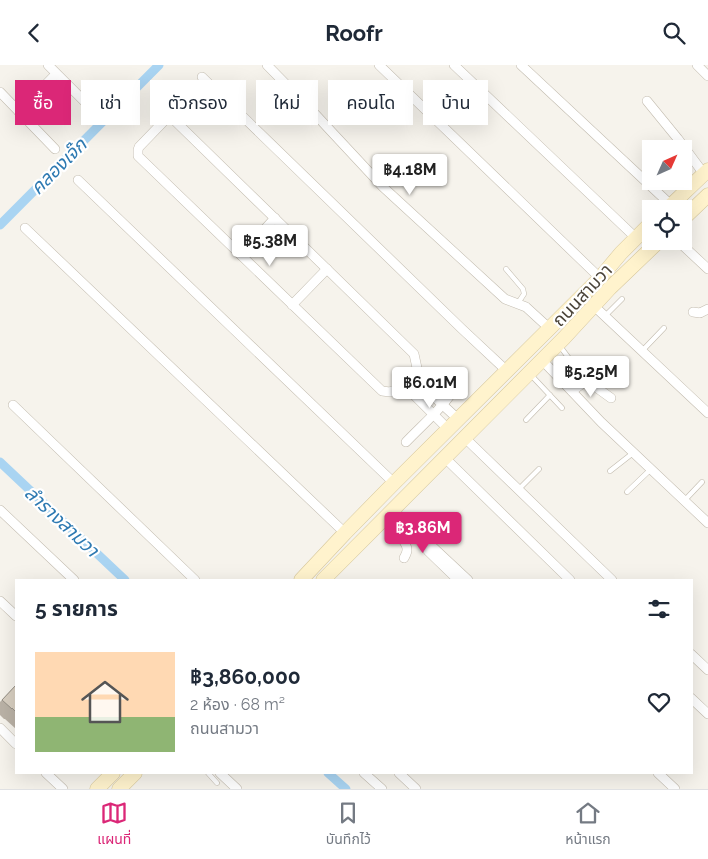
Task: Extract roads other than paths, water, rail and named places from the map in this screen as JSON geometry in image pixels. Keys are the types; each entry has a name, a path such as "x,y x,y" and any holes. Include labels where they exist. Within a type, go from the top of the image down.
{"street":[{"path":"48,65 81,98"},
{"path":"267,65 383,187 505,299 526,307 550,329"},
{"path":"379,65 600,278"},
{"path":"454,65 636,238"},
{"path":"521,65 662,200"},
{"path":"697,65 708,76"},
{"path":"50,80 56,74"},
{"path":"202,77 476,342 490,362 505,373"},
{"path":"0,92 15,108"},
{"path":"647,101 706,172 676,200"},
{"path":"167,118 172,118 414,354 417,368 417,386 414,389 382,391 241,255 138,156 139,147 167,118"},
{"path":"32,125 55,149"},
{"path":"78,180 394,483"},
{"path":"692,211 706,200"},
{"path":"241,255 275,219"},
{"path":"25,229 345,533"},
{"name":"ถนนสามวา","path":"302,579 394,483 600,278 642,232"},
{"name":"ถนนสามวา","path":"324,579 558,344 610,287 649,250"},
{"path":"688,250 708,269"},
{"path":"292,305 327,269"},
{"path":"594,305 708,413"},
{"path":"693,312 700,313 708,309"},
{"path":"542,360 602,423 708,523"},
{"path":"411,373 417,378 442,404 453,424 433,414 406,389 401,383 404,375 411,373"},
{"path":"406,441 442,404 456,387 461,377"},
{"path":"572,391 583,383 593,385 611,398"},
{"path":"13,405 194,579"},
{"path":"465,438 611,579"},
{"path":"446,457 569,579"},
{"path":"1,514 73,579"},
{"path":"389,515 407,547 404,558"},
{"path":"389,515 457,579"},
{"path":"389,515 467,579"},
{"path":"312,569 322,579"},
{"path":"0,601 15,615"},
{"path":"693,657 708,670"},
{"path":"693,699 708,714"},
{"path":"0,728 15,743"},
{"path":"47,774 63,789"},
{"path":"97,789 112,774"},
{"path":"119,789 134,774"},
{"path":"221,774 237,789"},
{"path":"365,774 382,789"},
{"path":"400,774 416,789"},
{"path":"659,774 675,789"}],"lane":[{"path":"506,269 524,289 524,294 517,305"},
{"path":"605,316 622,299"},
{"path":"642,351 664,328"},
{"path":"558,344 572,364 570,369 560,379"},
{"path":"529,373 562,408"},
{"path":"526,420 550,395"},
{"path":"610,471 633,453"},
{"path":"518,489 539,469"},
{"path":"628,492 650,470"},
{"path":"684,501 702,482"},
{"path":"209,774 217,783"}],"waterway":[{"name":"คลองเจ๊ก","path":"0,225 159,65"},
{"name":"ลำรางสามวา","path":"0,462 124,579"},
{"name":"ลำรางสามวา","path":"329,774 346,789"}]}
